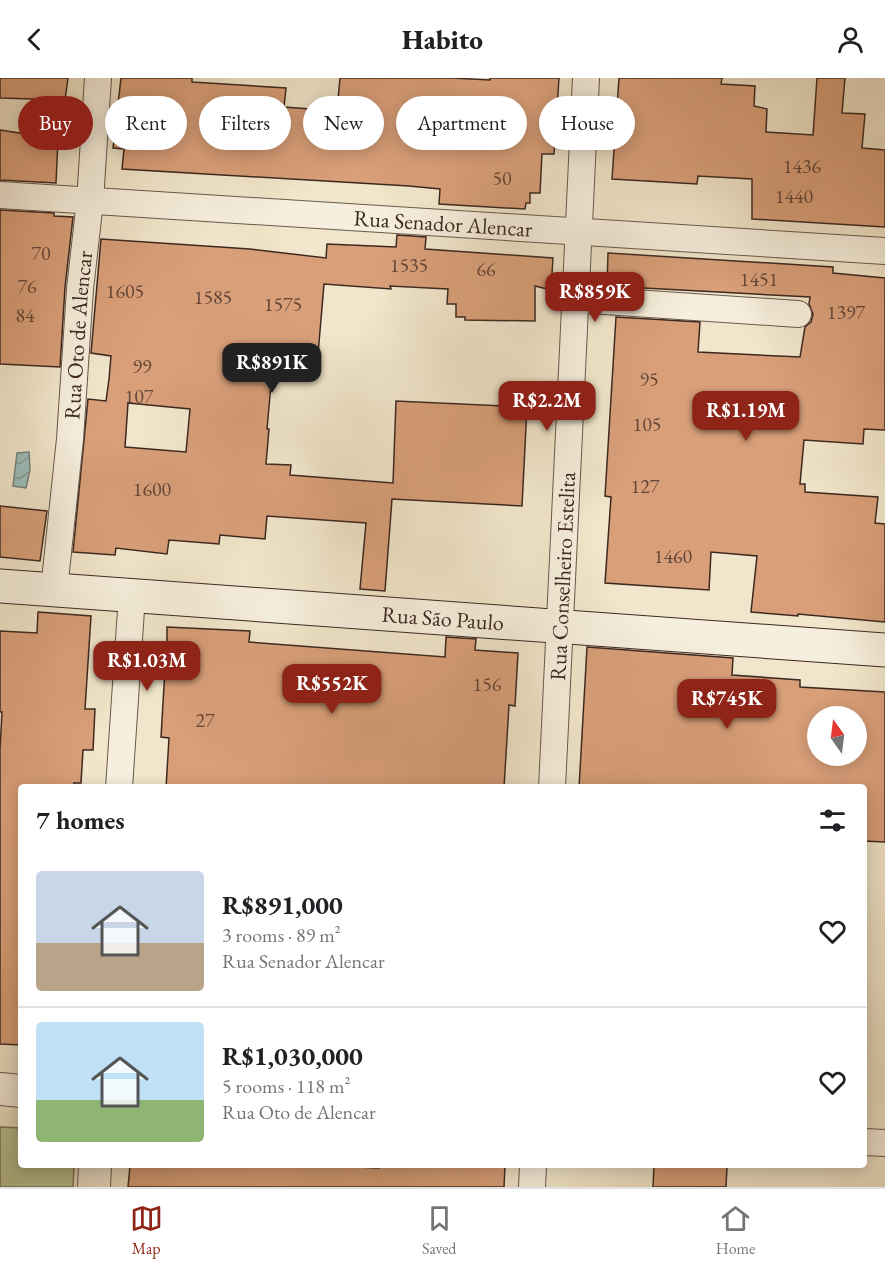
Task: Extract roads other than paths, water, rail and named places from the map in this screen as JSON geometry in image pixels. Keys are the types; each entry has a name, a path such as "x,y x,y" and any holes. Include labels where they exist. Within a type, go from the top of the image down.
{"main road":[{"name":"Rua São Paulo","path":"0,586 885,650"}],"street":[{"name":"Rua Oto de Alencar","path":"54,590 70,439 98,78"},
{"name":"Rua Conselheiro Estelita","path":"552,784 586,78"},
{"name":"Rua Senador Alencar","path":"0,195 885,251"},
{"path":"575,299 798,314"},
{"path":"119,784 132,595"},
{"path":"0,1089 18,1090"},
{"path":"867,1142 885,1143"},
{"path":"94,1187 95,1168"},
{"path":"532,1187 533,1168"}],"water":[{"path":"29,452 30,470 26,488 13,486 17,453"}]}
